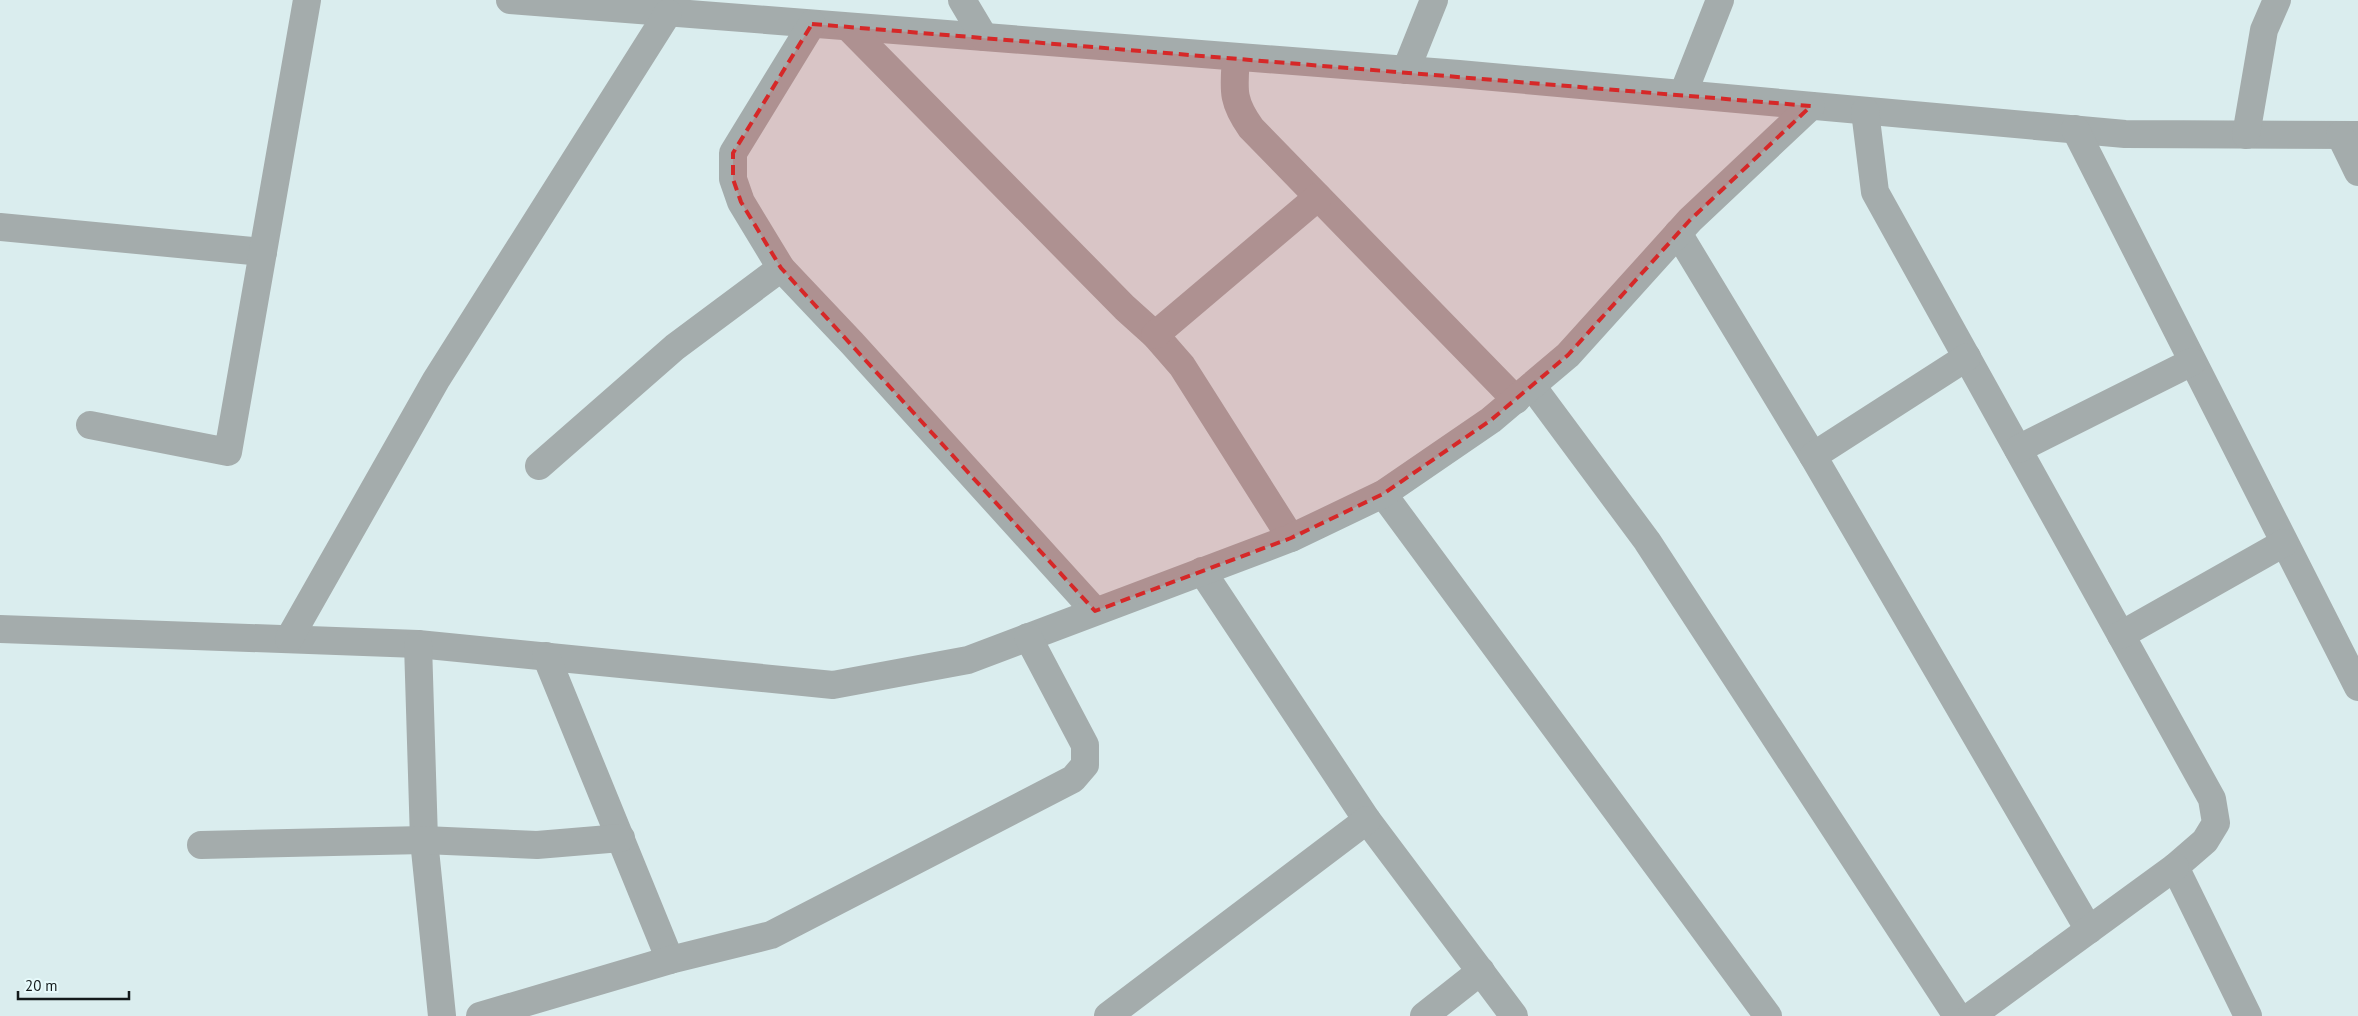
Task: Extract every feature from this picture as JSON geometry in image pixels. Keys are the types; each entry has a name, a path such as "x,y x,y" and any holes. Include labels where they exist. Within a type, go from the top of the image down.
{"street":[{"path":"90,425 228,452 307,0"},
{"path":"510,0 1406,70 2125,134 2349,135 2358,172"},
{"path":"962,0 984,37"},
{"path":"1406,70 1434,0"},
{"path":"1683,94 1720,0"},
{"path":"2246,135 2264,30 2277,0"},
{"path":"289,639 436,380 668,13"},
{"path":"812,24 733,153 733,179 741,202 780,268 852,343 1095,611"},
{"path":"848,27 1125,308 1155,335 1182,366 1291,538"},
{"path":"1236,57 1234,92 1239,111 1251,128 1318,197 1524,393 1647,541 1957,1016"},
{"path":"0,628 418,644 833,685 968,660 1291,538 1383,494 1491,420 1568,355 1678,233 1811,106"},
{"path":"1865,110 1875,192 2212,799 2216,823 2205,841 2175,867 1971,1016"},
{"path":"2075,129 2358,687"},
{"path":"1155,335 1318,197"},
{"path":"0,226 263,252"},
{"path":"1678,233 1813,456 2089,930"},
{"path":"538,466 675,347 780,268"},
{"path":"1813,456 1967,357"},
{"path":"2018,449 2192,362"},
{"path":"1383,494 1768,1016"},
{"path":"2121,635 2284,543"},
{"path":"1202,571 1366,820 1514,1016"},
{"path":"480,1016 670,960 771,935 1073,779 1085,765 1085,745 1028,637"},
{"path":"418,644 424,840 442,1016"},
{"path":"546,656 670,960"},
{"path":"1108,1016 1366,820"},
{"path":"201,845 424,840 537,845 621,838"},
{"path":"2175,867 2248,1016"},
{"path":"1424,1016 1481,971"}],"highlighted area":[{"path":"812,24 1811,106 1690,220 1568,355 1491,420 1383,494 1291,538 1095,611 781,268 741,202 733,179 733,153"}]}
